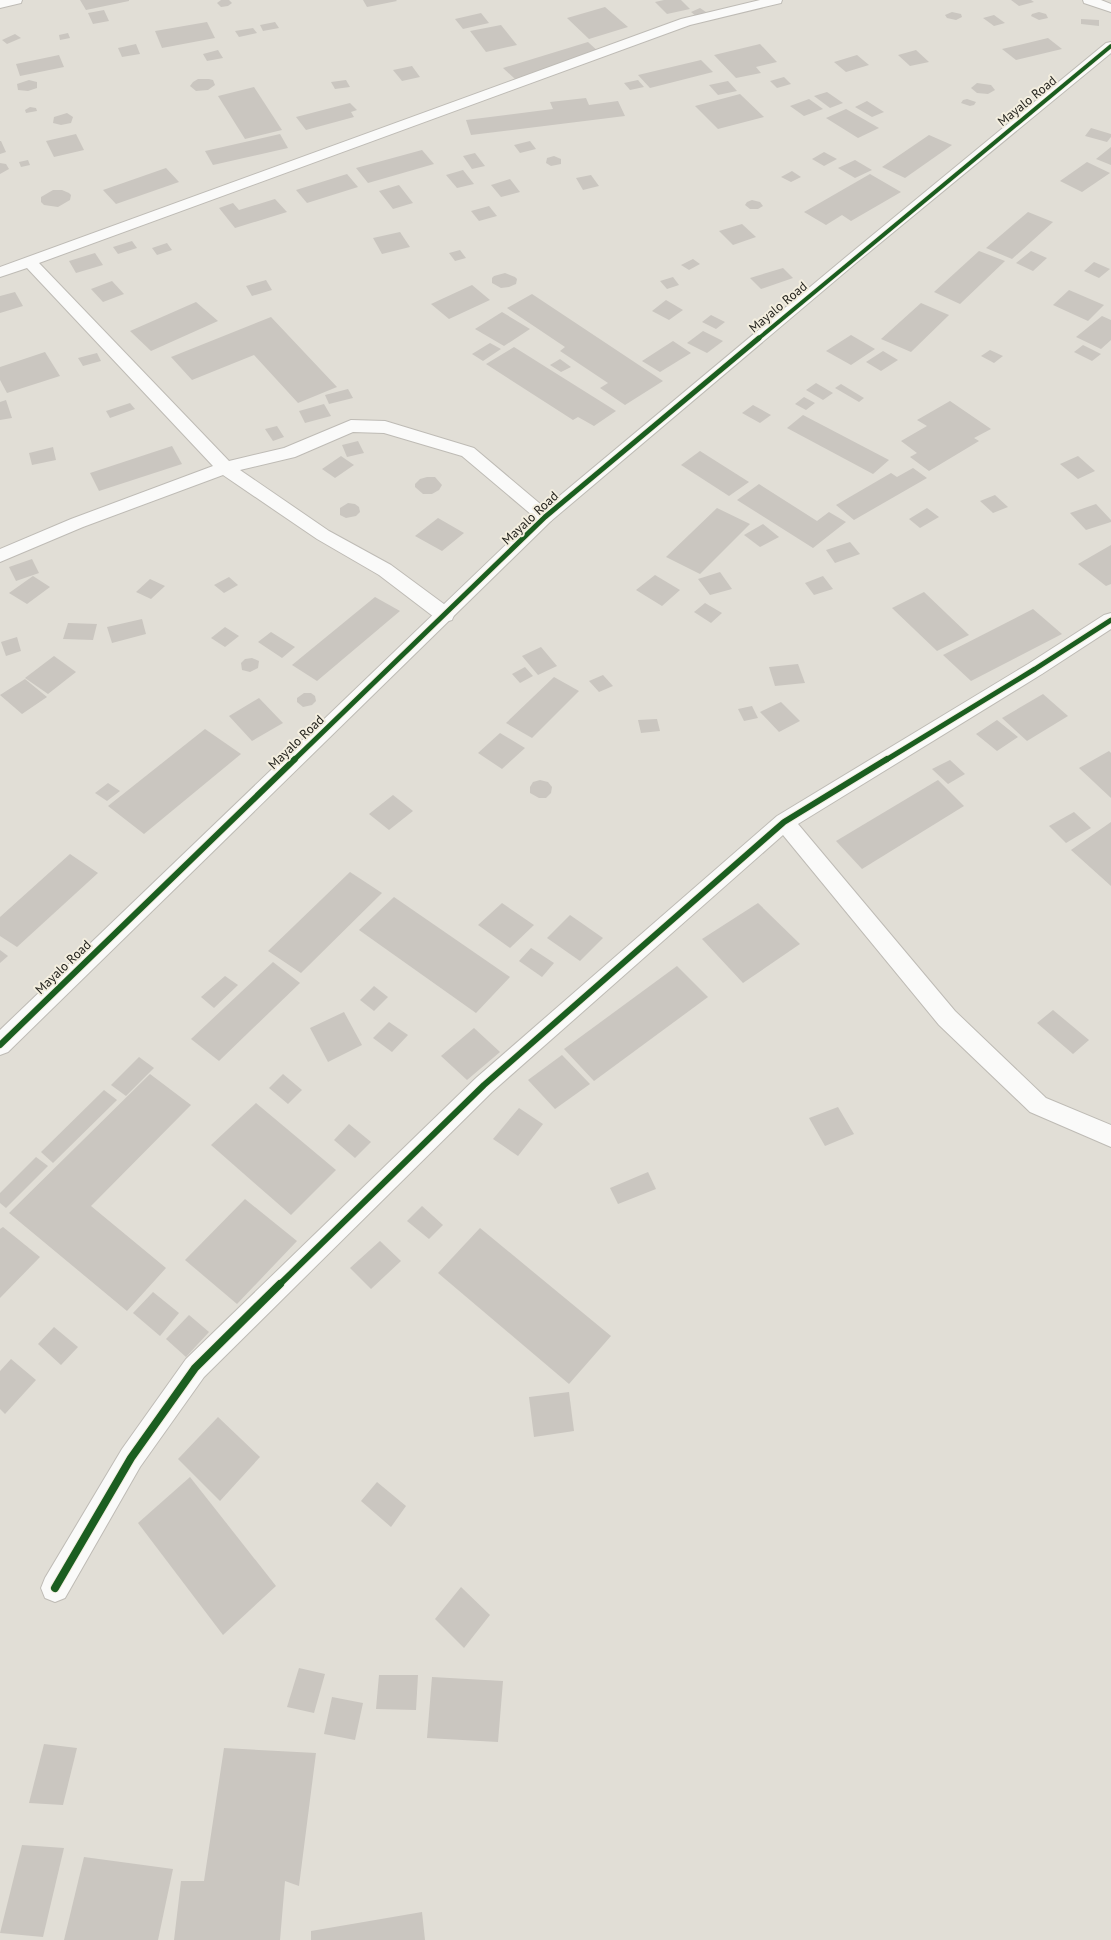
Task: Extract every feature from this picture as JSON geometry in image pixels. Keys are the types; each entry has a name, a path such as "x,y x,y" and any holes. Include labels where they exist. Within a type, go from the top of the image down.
{"street":[{"path":"0,4 16,0"},
{"path":"0,272 686,22 776,0"},
{"path":"1088,0 1111,8"},
{"name":"Mayalo Road","path":"0,1045 166,882 445,615 545,517 851,260 1111,46"},
{"path":"30,262 225,468 323,535 385,570 445,615"},
{"path":"0,556 77,523 225,468 289,453 351,426 385,426 468,452 545,517"},
{"path":"55,1588 131,1458 195,1368 484,1085 784,822 1035,670 1111,620"},
{"path":"784,822 947,1018 1038,1105 1111,1136"}],"building":[{"path":"80,0 129,0 129,1 86,10"},
{"path":"221,0 229,0 232,3 228,6 221,7 217,3"},
{"path":"363,0 396,0 397,1 367,7"},
{"path":"664,0 681,0 690,9 667,14 655,2"},
{"path":"1011,0 1031,0 1034,2 1019,6"},
{"path":"605,7 628,27 589,39 567,18"},
{"path":"700,8 706,12 696,16 691,12"},
{"path":"104,10 109,21 93,24 88,13"},
{"path":"952,12 961,14 962,17 956,20 947,18 945,15"},
{"path":"1039,12 1046,14 1048,18 1039,20 1031,16 1032,14"},
{"path":"481,13 489,23 463,29 455,19"},
{"path":"994,15 1005,23 994,26 983,18"},
{"path":"1081,19 1099,20 1099,26 1081,24"},
{"path":"207,22 215,38 162,48 155,31"},
{"path":"275,22 279,28 263,31 260,25"},
{"path":"501,25 517,45 486,52 470,31"},
{"path":"253,28 257,33 239,37 235,31"},
{"path":"68,33 70,38 60,40 59,35"},
{"path":"15,34 21,38 7,44 2,40"},
{"path":"1048,38 1062,49 1016,60 1002,49"},
{"path":"588,42 600,53 515,79 503,68"},
{"path":"136,44 140,54 122,57 118,48"},
{"path":"760,44 777,62 756,67 761,73 736,78 714,55"},
{"path":"218,50 223,58 207,61 203,54"},
{"path":"916,50 929,62 910,66 898,55"},
{"path":"59,55 64,67 20,76 16,64"},
{"path":"857,55 869,65 846,72 834,62"},
{"path":"701,60 713,72 650,88 638,75"},
{"path":"412,66 420,77 402,81 393,70"},
{"path":"784,77 791,84 777,88 770,81"},
{"path":"198,79 213,80 215,85 208,90 196,91 190,86"},
{"path":"29,80 37,82 37,88 28,91 18,90 17,84"},
{"path":"346,80 350,87 335,89 331,82"},
{"path":"638,80 644,87 630,90 624,83"},
{"path":"728,81 737,91 718,95 709,85"},
{"path":"977,83 991,85 995,90 988,94 977,93 971,88"},
{"path":"254,87 282,130 245,139 218,96"},
{"path":"827,92 843,103 830,108 814,96"},
{"path":"740,94 764,117 718,129 695,106"},
{"path":"586,98 589,105 618,101 625,116 471,135 466,120 553,109 550,102"},
{"path":"809,99 823,109 804,116 790,106"},
{"path":"967,99 976,102 974,105 970,106 961,103 963,100"},
{"path":"867,101 884,112 872,117 855,107"},
{"path":"350,103 357,110 351,112 354,117 306,130 296,117"},
{"path":"30,107 36,108 37,111 26,113 25,110"},
{"path":"846,109 879,128 858,138 826,118"},
{"path":"67,113 73,117 71,123 61,125 53,123 54,117"},
{"path":"1091,128 1111,134 1111,137 1107,142 1085,136"},
{"path":"76,134 84,150 54,157 46,141"},
{"path":"280,134 288,148 213,165 205,151"},
{"path":"929,135 952,145 905,178 882,167"},
{"path":"0,141 6,152 0,154"},
{"path":"530,141 536,149 520,153 514,145"},
{"path":"1111,147 1111,165 1096,159"},
{"path":"422,150 434,164 368,183 356,168"},
{"path":"824,152 837,159 824,166 812,159"},
{"path":"475,153 485,166 472,169 463,156"},
{"path":"554,156 561,159 561,164 551,166 546,163 547,158"},
{"path":"28,160 30,165 21,167 19,162"},
{"path":"855,160 872,170 855,178 838,168"},
{"path":"1087,162 1110,173 1082,192 1060,181"},
{"path":"0,163 6,164 9,169 0,174"},
{"path":"166,168 179,182 116,204 103,190"},
{"path":"463,170 474,184 457,188 446,175"},
{"path":"792,171 801,177 791,182 781,177"},
{"path":"347,174 358,187 307,203 296,190"},
{"path":"870,174 901,192 851,221 842,215 826,225 804,212"},
{"path":"591,175 599,186 583,190 576,178"},
{"path":"510,179 520,192 501,197 491,185"},
{"path":"399,185 413,203 393,209 379,191"},
{"path":"53,190 62,190 69,193 71,195 70,200 58,207 44,205 41,202 41,197"},
{"path":"275,199 287,212 235,228 219,208 233,203 239,210"},
{"path":"752,200 760,202 763,206 758,209 750,209 745,205 747,202"},
{"path":"489,206 497,216 479,221 471,211"},
{"path":"1028,212 1053,222 1012,259 986,248"},
{"path":"742,224 756,237 733,245 719,231"},
{"path":"400,232 410,247 382,254 373,238"},
{"path":"132,241 137,248 118,254 113,247"},
{"path":"167,243 172,250 157,255 152,248"},
{"path":"460,250 466,258 455,261 449,253"},
{"path":"979,251 1005,261 960,304 934,292"},
{"path":"1031,251 1047,258 1033,271 1016,263"},
{"path":"95,253 103,265 76,273 69,261"},
{"path":"693,259 700,264 689,270 681,265"},
{"path":"1094,262 1110,269 1099,278 1084,271"},
{"path":"783,268 793,278 761,289 750,278"},
{"path":"505,273 517,279 516,284 501,288 492,283 492,278 494,276"},
{"path":"673,277 679,285 667,289 660,281"},
{"path":"266,280 272,290 252,296 246,286"},
{"path":"112,281 124,294 103,302 91,289"},
{"path":"472,285 490,300 449,319 431,304"},
{"path":"1069,290 1104,305 1088,321 1053,305"},
{"path":"15,292 23,306 0,313 0,296"},
{"path":"532,294 663,381 625,405 600,388 608,383 560,351 565,347 507,308"},
{"path":"666,300 683,310 669,320 652,311"},
{"path":"196,302 218,321 151,351 130,331"},
{"path":"921,303 949,315 911,352 881,339"},
{"path":"502,312 530,329 504,346 475,329"},
{"path":"711,315 725,322 716,329 702,322"},
{"path":"1102,316 1111,320 1111,340 1101,349 1076,337"},
{"path":"271,317 337,387 298,403 254,355 192,380 171,357"},
{"path":"703,331 723,341 707,353 687,343"},
{"path":"851,335 875,349 851,365 826,351"},
{"path":"673,341 691,353 660,372 642,361"},
{"path":"490,343 501,349 483,361 472,354"},
{"path":"1083,345 1101,354 1092,361 1074,352"},
{"path":"514,347 616,411 594,426 578,417 573,420 486,364"},
{"path":"990,350 1003,356 994,363 981,356"},
{"path":"883,351 898,360 881,371 866,362"},
{"path":"45,352 60,376 7,393 0,380 0,367"},
{"path":"97,353 101,361 83,366 78,358"},
{"path":"560,359 571,367 561,372 550,365"},
{"path":"816,383 833,393 823,400 806,390"},
{"path":"841,384 864,398 859,402 835,388"},
{"path":"348,389 353,398 329,404 325,395"},
{"path":"804,397 815,403 806,410 795,404"},
{"path":"6,400 12,418 0,420 0,402"},
{"path":"950,401 991,429 974,438 979,441 929,471 910,457 917,453 901,441 927,426 917,420"},
{"path":"130,403 135,409 110,418 106,411"},
{"path":"324,404 331,416 305,423 299,411"},
{"path":"753,405 771,415 760,423 742,413"},
{"path":"803,415 889,460 873,474 787,428"},
{"path":"277,426 284,437 273,441 265,429"},
{"path":"358,441 364,453 347,457 342,445"},
{"path":"172,446 182,464 99,491 90,473"},
{"path":"53,447 56,460 32,465 29,453"},
{"path":"700,451 749,482 729,496 681,465"},
{"path":"341,456 354,465 335,478 322,469"},
{"path":"1078,456 1095,471 1078,479 1060,464"},
{"path":"913,468 927,478 854,520 836,505 891,473 897,477"},
{"path":"435,477 442,485 439,490 432,494 423,494 415,487 415,484 420,479"},
{"path":"759,484 817,521 829,512 846,522 813,548 737,500"},
{"path":"995,495 1008,507 993,513 980,501"},
{"path":"348,503 355,504 359,507 360,512 356,516 346,518 340,515 340,508"},
{"path":"1096,504 1111,520 1111,522 1086,530 1070,513"},
{"path":"717,508 750,524 700,574 666,557"},
{"path":"927,508 939,517 920,528 909,519"},
{"path":"438,518 464,533 442,551 415,536"},
{"path":"763,524 779,537 760,547 744,535"},
{"path":"850,542 860,554 835,563 826,550"},
{"path":"1111,545 1111,584 1106,586 1078,564"},
{"path":"32,559 39,573 16,581 9,567"},
{"path":"720,572 732,589 710,595 698,579"},
{"path":"655,575 680,590 662,606 636,590"},
{"path":"33,576 50,587 27,604 9,593"},
{"path":"823,576 833,589 814,595 805,583"},
{"path":"229,577 238,585 224,593 214,585"},
{"path":"150,579 165,586 151,599 136,592"},
{"path":"924,592 969,635 937,651 892,608"},
{"path":"375,597 400,611 317,681 292,665"},
{"path":"705,603 722,613 711,623 694,612"},
{"path":"1033,609 1062,634 971,681 943,655"},
{"path":"142,619 146,634 112,643 107,627"},
{"path":"68,623 97,624 93,640 63,639"},
{"path":"225,627 239,636 225,647 211,638"},
{"path":"271,632 295,647 282,658 258,642"},
{"path":"17,637 21,651 6,656 1,642"},
{"path":"541,647 557,666 538,675 522,656"},
{"path":"54,656 76,672 48,694 25,678"},
{"path":"252,658 259,661 258,668 250,672 242,670 241,663 245,659"},
{"path":"798,664 805,683 775,686 769,667"},
{"path":"525,667 533,676 520,683 512,674"},
{"path":"603,675 613,686 599,692 589,681"},
{"path":"554,677 579,691 532,738 506,723"},
{"path":"25,679 47,697 22,714 0,695"},
{"path":"304,693 311,693 315,696 316,701 312,705 303,707 297,702 297,698"},
{"path":"1043,694 1068,716 1027,741 1002,718"},
{"path":"259,698 283,723 252,741 229,716"},
{"path":"781,702 800,721 779,732 760,712"},
{"path":"752,706 758,718 744,721 738,709"},
{"path":"657,719 660,731 641,733 638,720"},
{"path":"997,720 1018,737 997,751 976,734"},
{"path":"205,729 241,754 144,834 108,806"},
{"path":"500,733 525,748 502,769 478,753"},
{"path":"1109,751 1111,753 1111,798 1079,768"},
{"path":"950,760 965,774 948,784 932,769"},
{"path":"540,780 548,782 552,787 551,793 546,798 539,798 530,793 530,787 533,782"},
{"path":"938,780 964,806 862,869 836,841"},
{"path":"108,783 120,791 107,801 95,793"},
{"path":"393,795 413,811 389,830 369,814"},
{"path":"1074,812 1091,828 1066,843 1049,826"},
{"path":"1111,822 1111,886 1071,850"},
{"path":"70,854 98,873 17,947 0,936 0,917"},
{"path":"350,872 382,893 301,973 268,951"},
{"path":"394,897 510,977 476,1013 359,930"},
{"path":"502,903 534,925 510,948 478,925"},
{"path":"758,903 800,944 743,983 702,939"},
{"path":"570,915 603,938 580,961 547,938"},
{"path":"531,948 554,963 542,977 519,961"},
{"path":"0,950 8,956 0,963"},
{"path":"273,962 300,983 219,1061 191,1039"},
{"path":"677,966 708,997 594,1081 564,1049"},
{"path":"225,976 238,985 214,1008 201,997"},
{"path":"374,986 388,997 374,1011 360,1000"},
{"path":"1053,1010 1089,1040 1073,1054 1037,1023"},
{"path":"344,1012 362,1045 328,1062 310,1028"},
{"path":"389,1022 408,1035 392,1052 373,1038"},
{"path":"474,1028 500,1052 467,1080 441,1056"},
{"path":"562,1055 590,1084 555,1109 528,1080"},
{"path":"139,1057 154,1068 126,1096 111,1085"},
{"path":"150,1074 191,1105 91,1206 166,1268 127,1311 9,1213"},
{"path":"283,1074 302,1090 288,1104 269,1088"},
{"path":"104,1090 117,1100 53,1163 41,1152"},
{"path":"256,1103 336,1170 291,1215 211,1145"},
{"path":"838,1107 854,1134 825,1146 809,1118"},
{"path":"519,1108 543,1124 518,1156 493,1139"},
{"path":"349,1124 371,1142 355,1158 334,1140"},
{"path":"36,1157 48,1166 6,1208 0,1203 0,1193"},
{"path":"648,1172 656,1189 618,1204 610,1188"},
{"path":"245,1199 297,1241 237,1304 185,1260"},
{"path":"422,1206 443,1225 429,1239 407,1221"},
{"path":"3,1227 40,1257 0,1298 0,1229"},
{"path":"480,1228 611,1336 569,1384 438,1273"},
{"path":"380,1241 401,1261 371,1289 350,1268"},
{"path":"153,1292 179,1313 160,1336 133,1313"},
{"path":"189,1315 209,1332 186,1357 166,1339"},
{"path":"54,1327 78,1347 61,1365 38,1344"},
{"path":"11,1359 36,1380 5,1414 0,1409 0,1371"},
{"path":"569,1392 574,1431 534,1437 529,1397"},
{"path":"218,1417 260,1457 220,1501 178,1459"},
{"path":"190,1477 276,1586 223,1635 138,1523"},
{"path":"377,1482 406,1506 391,1527 361,1501"},
{"path":"461,1587 490,1615 464,1648 435,1619"},
{"path":"299,1668 325,1674 314,1713 287,1707"},
{"path":"379,1675 418,1675 416,1710 376,1709"},
{"path":"432,1677 503,1681 498,1742 427,1738"},
{"path":"332,1697 363,1703 355,1740 324,1734"},
{"path":"44,1744 77,1748 63,1805 29,1803"},
{"path":"224,1748 316,1753 299,1886 285,1881 280,1940 174,1940 181,1881 204,1881"},
{"path":"22,1845 64,1848 43,1937 0,1933"},
{"path":"84,1857 173,1869 158,1940 64,1940"},
{"path":"422,1912 425,1940 311,1940 311,1931"}],"cycle path":[{"path":"0,1045 545,517 851,260 1111,46"},
{"path":"55,1588 131,1458 195,1368 484,1085 784,822 1035,669 1111,620"}]}
